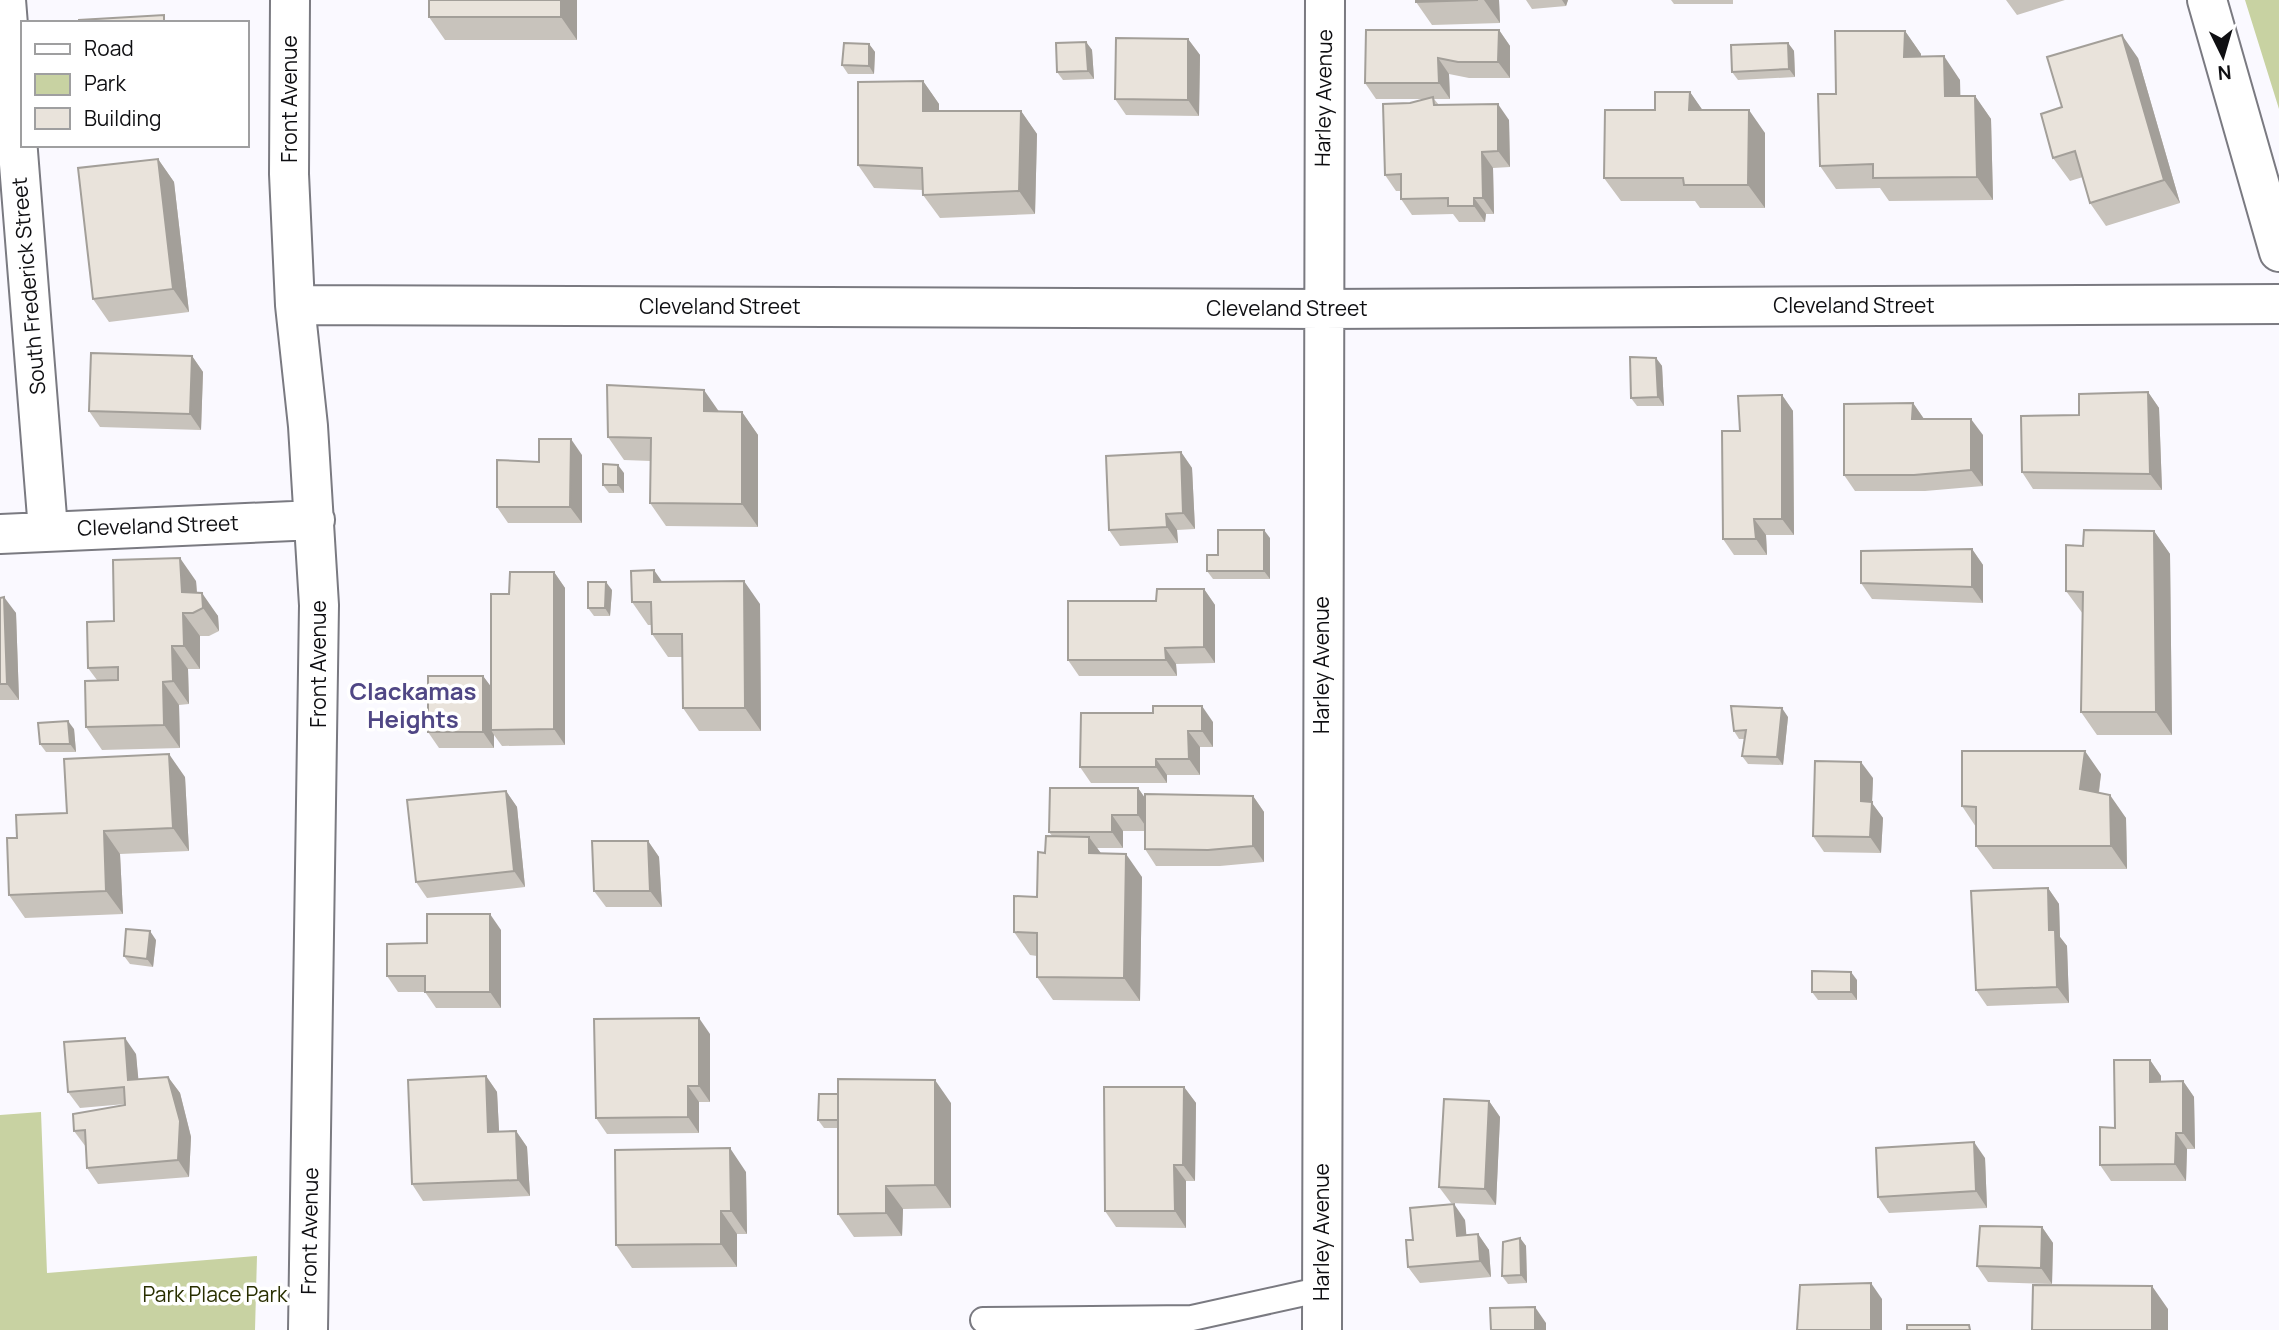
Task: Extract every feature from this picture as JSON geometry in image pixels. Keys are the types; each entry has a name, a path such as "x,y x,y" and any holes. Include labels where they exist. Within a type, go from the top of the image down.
{"street":[{"name":"South Frederick Street","path":"6,0 48,530"},
{"name":"Front Avenue","path":"290,0 289,174 295,305 316,520 319,641 308,1330"},
{"name":"Harley Avenue","path":"1322,1330 1322,309 1325,0"},
{"path":"2207,0 2279,251"},
{"name":"Cleveland Street","path":"295,305 1322,309 2279,304"},
{"name":"Cleveland Street","path":"0,534 316,520"}],"lane":[{"path":"983,1320 1192,1318 1323,1289"}],"green space":[{"path":"2245,0 2279,0 2279,109"},
{"name":"Park Place Park","path":"41,1112 47,1273 257,1256 255,1330 0,1330 0,1115"}],"building":[{"path":"429,0 561,0 561,17 429,17"},
{"path":"1416,0 1478,0 1416,2"},
{"path":"164,15 164,21 79,20"},
{"path":"1366,30 1499,30 1498,62 1458,62 1438,58 1439,83 1365,83"},
{"path":"1835,31 1905,31 1904,57 1944,56 1945,96 1975,96 1977,177 1873,178 1873,164 1820,166 1818,94 1836,94"},
{"path":"2122,35 2164,180 2090,203 2075,151 2053,158 2041,114 2062,107 2047,57"},
{"path":"1116,38 1188,39 1188,100 1115,99"},
{"path":"1086,42 1088,71 1057,72 1056,43"},
{"path":"844,43 869,44 869,66 842,65"},
{"path":"1788,43 1789,69 1732,72 1731,45"},
{"path":"923,81 923,111 1021,111 1019,191 923,195 922,168 858,165 858,82"},
{"path":"1655,92 1690,92 1689,110 1749,110 1748,185 1684,185 1683,178 1604,178 1605,110 1655,110"},
{"path":"1433,97 1434,105 1498,104 1498,151 1482,152 1483,198 1474,198 1474,206 1448,206 1448,198 1401,199 1401,174 1385,175 1383,104 1410,103"},
{"path":"158,159 173,289 93,299 78,168"},
{"path":"91,353 192,356 190,414 89,411"},
{"path":"1630,357 1656,358 1658,397 1631,398"},
{"path":"607,385 704,390 704,411 742,412 742,504 650,503 651,438 608,437"},
{"path":"2148,392 2150,474 2022,472 2021,416 2079,415 2079,394"},
{"path":"1782,395 1782,519 1754,519 1756,539 1723,539 1722,431 1740,431 1738,396"},
{"path":"1913,403 1912,419 1971,419 1971,470 1914,475 1844,475 1844,404"},
{"path":"539,439 571,439 570,507 497,507 497,460 539,462"},
{"path":"1181,452 1183,513 1166,514 1167,527 1109,530 1106,456"},
{"path":"603,464 618,465 618,485 603,485"},
{"path":"1218,530 1264,530 1264,571 1207,571 1207,555 1218,555"},
{"path":"2084,530 2154,531 2156,712 2081,712 2083,592 2066,591 2066,545 2083,546"},
{"path":"1972,549 1972,587 1861,583 1861,551"},
{"path":"180,558 182,592 202,593 203,608 193,613 183,613 184,646 172,646 173,681 163,682 164,725 86,727 85,681 118,680 118,667 88,668 87,622 114,621 113,560"},
{"path":"654,570 654,582 744,581 745,708 683,708 682,634 652,634 651,602 632,602 631,571"},
{"path":"510,572 554,572 554,729 491,730 491,594 509,594"},
{"path":"588,582 606,582 605,608 588,608"},
{"path":"1157,589 1204,589 1204,647 1165,648 1166,660 1068,660 1068,601 1156,601"},
{"path":"4,597 7,684 0,684 0,598"},
{"path":"428,676 483,676 483,732 428,732"},
{"path":"1153,706 1202,706 1202,731 1188,731 1189,759 1156,759 1156,767 1080,767 1081,713 1153,713"},
{"path":"1731,706 1782,708 1777,757 1742,756 1746,730 1734,731"},
{"path":"68,721 70,744 40,744 38,723"},
{"path":"1962,751 2085,751 2080,789 2110,795 2111,846 1976,846 1976,807 1962,806"},
{"path":"169,754 173,828 104,831 106,891 9,895 7,838 17,838 16,815 67,813 64,759"},
{"path":"1815,761 1861,762 1861,801 1872,802 1870,837 1813,836"},
{"path":"1050,788 1138,788 1138,815 1112,815 1112,832 1049,832"},
{"path":"506,791 514,871 416,882 407,800"},
{"path":"1145,794 1253,796 1253,846 1208,850 1145,849"},
{"path":"1046,836 1089,837 1089,853 1126,854 1124,978 1037,977 1037,933 1014,932 1014,896 1037,897 1038,852 1045,853"},
{"path":"592,841 648,841 650,891 594,891"},
{"path":"2048,888 2049,930 2055,930 2057,987 1976,990 1971,891"},
{"path":"427,914 490,914 490,992 425,992 425,976 387,976 387,944 427,943"},
{"path":"126,929 150,931 147,959 124,956"},
{"path":"1812,971 1851,972 1851,992 1812,992"},
{"path":"699,1018 699,1086 688,1086 688,1117 596,1118 594,1019"},
{"path":"125,1038 128,1080 168,1077 180,1121 178,1160 87,1168 85,1130 74,1131 73,1114 125,1105 124,1087 68,1092 64,1042"},
{"path":"2114,1060 2150,1060 2150,1082 2183,1081 2183,1133 2176,1133 2175,1164 2100,1165 2100,1127 2115,1128"},
{"path":"486,1076 488,1132 516,1131 518,1180 412,1184 408,1080"},
{"path":"838,1079 935,1080 935,1185 886,1186 886,1213 838,1214"},
{"path":"1104,1087 1184,1087 1183,1165 1174,1165 1175,1211 1105,1211"},
{"path":"819,1094 838,1094 838,1120 818,1120"},
{"path":"1444,1099 1489,1101 1485,1189 1439,1187"},
{"path":"1974,1142 1976,1191 1878,1197 1876,1148"},
{"path":"730,1148 731,1211 721,1211 721,1244 616,1245 615,1150"},
{"path":"1454,1204 1457,1236 1478,1234 1480,1261 1408,1267 1406,1240 1413,1240 1410,1208"},
{"path":"1980,1226 2042,1227 2041,1268 1977,1266"},
{"path":"1520,1238 1521,1275 1502,1276 1503,1242"},
{"path":"1871,1283 1871,1330 1797,1330 1800,1285"},
{"path":"2033,1285 2152,1286 2152,1330 2032,1330"},
{"path":"1535,1307 1535,1330 1491,1330 1490,1308"},
{"path":"1907,1325 1969,1325 1970,1330 1907,1330"}],"district":[{"name":"Clackamas Heights","path":"413,706"}]}
